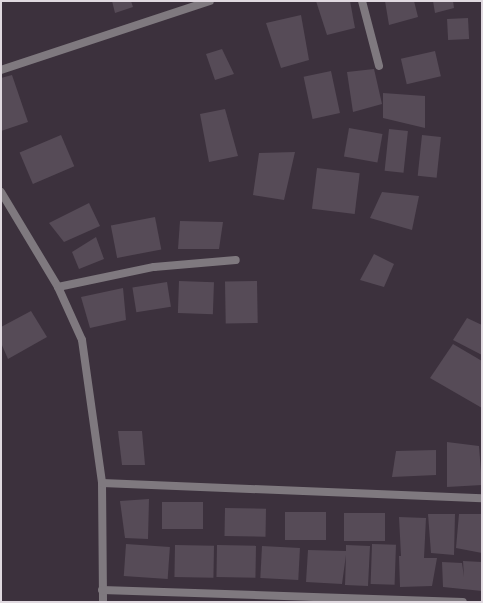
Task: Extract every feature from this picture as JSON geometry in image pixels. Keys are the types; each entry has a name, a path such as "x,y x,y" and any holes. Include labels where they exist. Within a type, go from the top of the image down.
{"street":[{"path":"1,70 210,1"},
{"path":"362,1 379,66"},
{"path":"1,192 58,287 82,340 102,483 103,602"},
{"path":"58,287 154,267 236,260"},
{"path":"102,483 482,498"},
{"path":"102,590 463,602"}],"building":[{"path":"112,1 131,1 133,7 115,13"},
{"path":"316,1 350,1 355,28 327,35"},
{"path":"385,1 414,1 418,17 389,25"},
{"path":"433,1 453,1 454,8 435,13"},
{"path":"301,15 309,60 281,68 266,23"},
{"path":"468,18 469,39 448,40 447,19"},
{"path":"222,49 234,74 215,80 206,54"},
{"path":"435,51 441,76 407,84 401,59"},
{"path":"374,69 382,104 353,112 347,72"},
{"path":"331,71 340,113 313,119 304,77"},
{"path":"12,75 28,122 1,131 1,78"},
{"path":"383,93 425,96 425,128 383,118"},
{"path":"225,109 238,156 209,162 200,114"},
{"path":"349,128 382,134 377,162 344,157"},
{"path":"389,129 408,131 404,173 385,171"},
{"path":"61,135 74,166 33,184 20,153"},
{"path":"422,135 441,137 437,178 418,176"},
{"path":"295,152 284,200 253,195 259,153"},
{"path":"317,168 360,173 355,214 312,209"},
{"path":"382,192 419,196 412,230 370,218"},
{"path":"89,203 100,226 64,242 49,223"},
{"path":"155,217 161,249 117,258 111,226"},
{"path":"180,221 223,222 219,249 178,249"},
{"path":"96,237 104,259 79,269 72,252"},
{"path":"374,254 394,264 384,287 360,280"},
{"path":"179,281 214,282 213,314 178,313"},
{"path":"257,281 258,323 226,324 225,282"},
{"path":"167,282 171,307 136,312 132,287"},
{"path":"123,288 126,320 90,328 81,297"},
{"path":"31,311 47,337 8,359 1,343 1,327"},
{"path":"467,318 482,325 482,355 453,340"},
{"path":"453,344 482,361 482,408 430,378"},
{"path":"118,431 142,431 145,465 122,465"},
{"path":"447,442 479,446 482,485 447,487"},
{"path":"436,450 436,475 392,477 396,451"},
{"path":"149,499 148,539 125,538 120,501"},
{"path":"162,502 203,502 203,529 162,529"},
{"path":"225,508 266,509 266,537 225,536"},
{"path":"285,512 326,512 326,540 285,540"},
{"path":"344,513 385,513 385,541 344,541"},
{"path":"428,514 455,514 454,555 431,553"},
{"path":"459,514 482,514 482,553 456,548"},
{"path":"399,517 426,518 424,558 437,558 432,586 400,587 399,556 401,556"},
{"path":"126,544 170,547 168,579 124,576"},
{"path":"372,544 396,545 395,585 371,584"},
{"path":"175,545 214,546 213,578 174,577"},
{"path":"217,545 256,546 255,578 216,577"},
{"path":"346,545 370,546 368,586 345,585 346,555 342,584 306,582 308,550 346,551"},
{"path":"262,546 300,548 298,580 260,578"},
{"path":"463,561 482,562 482,591 443,587 442,562 462,563 464,577"}]}
